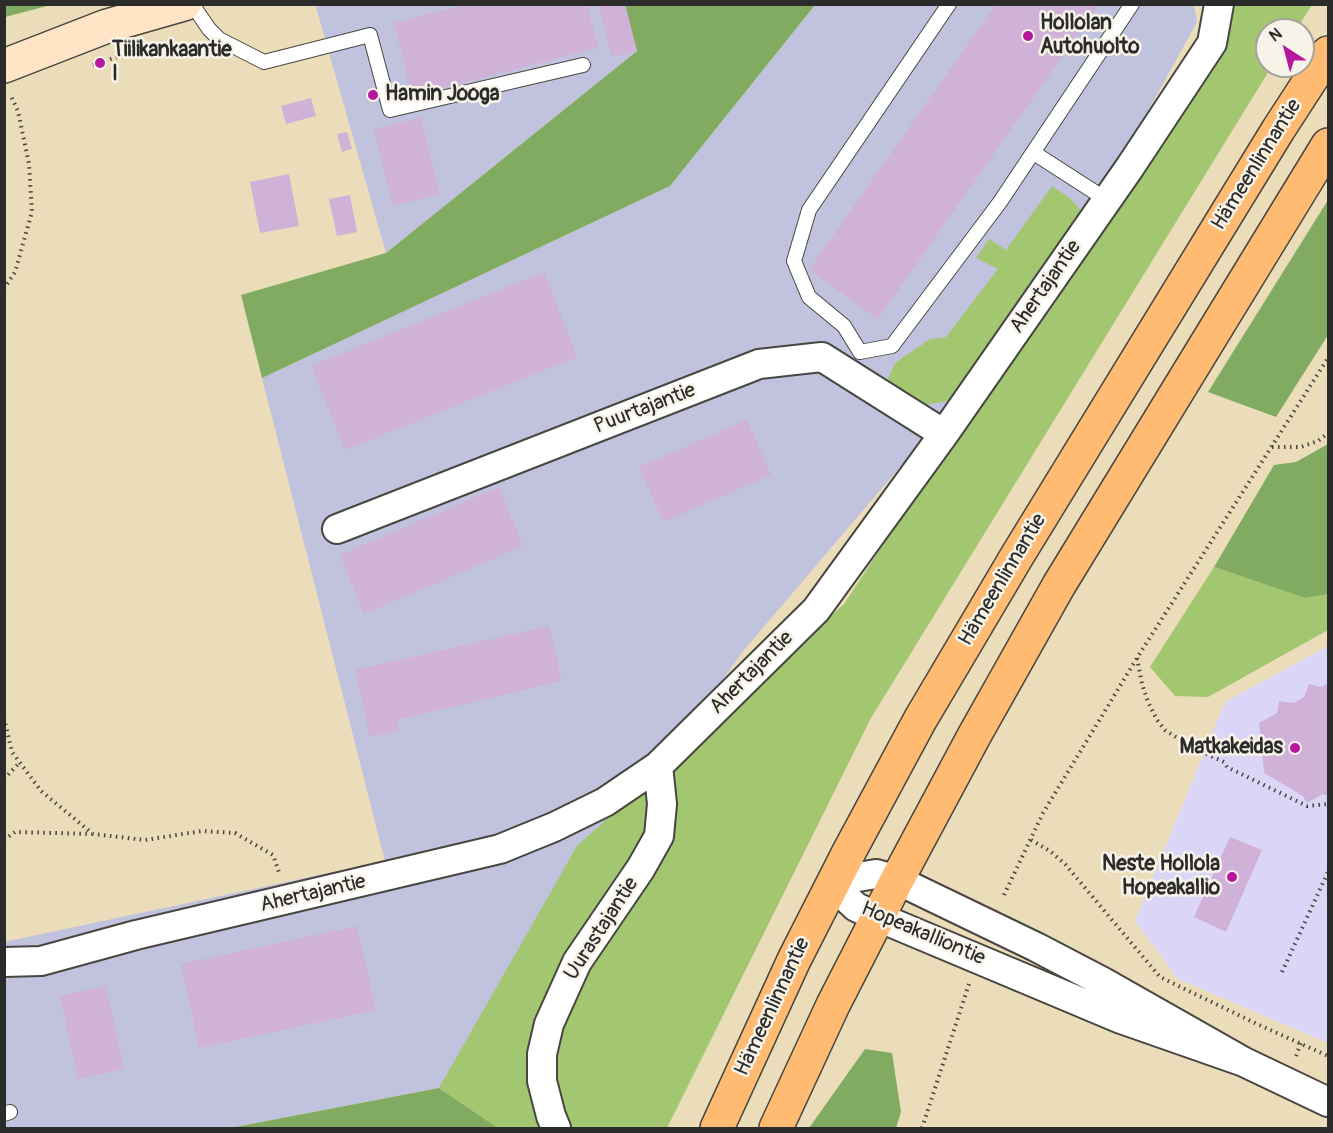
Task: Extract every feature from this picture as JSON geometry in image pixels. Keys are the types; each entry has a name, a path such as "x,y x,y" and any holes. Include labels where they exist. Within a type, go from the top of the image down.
{"main road":[{"name":"Hämeenlinnantie","path":"717,1128 794,960 920,720 1017,556 1278,130 1329,52"},
{"path":"776,1128 833,1005 974,735 1059,585 1329,145"}],"street":[{"path":"4,42 107,26 184,4"},
{"name":"Ahertajantie","path":"4,962 41,961 136,935 500,849 554,827 604,802 658,765 816,610 944,434 1107,200 1212,43 1219,4"},
{"path":"5,75 107,26"},
{"name":"Puurtajantie","path":"337,529 759,364 822,357 853,362 944,434"},
{"name":"Uurastajantie","path":"556,1128 542,1081 542,1054 549,1024 577,962 641,868 659,836 662,804 658,765"},
{"name":"Hopeakalliontie","path":"1244,1062 1121,1018 878,917 856,907 843,895 834,881 876,874 897,880 1094,977 1244,1062 1329,1102"}],"lane":[{"path":"192,4 209,29 219,39 264,62 370,35 390,110 583,65"},
{"path":"949,4 809,210 794,261 809,297 844,326 853,362 892,346 1000,202 1132,4"},
{"path":"1034,153 1107,200"}],"path":[{"path":"4,289 15,272 32,212 29,164 18,111 5,75"},
{"path":"1004,895 1043,813 1137,657 1235,501 1329,358"},
{"path":"1272,447 1301,447 1318,441 1329,433"},
{"path":"1137,657 1148,702 1165,730 1191,747 1224,762 1227,767 1307,806 1329,804"},
{"path":"4,718 12,752 41,791 93,834"},
{"path":"4,779 20,762"},
{"path":"4,840 15,832 93,834 145,840 202,831 235,833 273,855 288,900"},
{"path":"1031,840 1050,851 1065,864 1160,977 1329,1056"},
{"path":"1282,972 1329,872"},
{"path":"922,1128 970,982"}],"shaded area":[{"path":"323,4 624,5 637,51 386,253 316,7"},
{"path":"815,5 1194,5 1197,22 1120,162 923,440 744,650 624,816 439,1088 230,1128 5,1128 4,942 385,861 262,378 670,186"},
{"path":"1328,646 1328,1043 1178,979 1135,921 1225,702"}],"green space":[{"path":"5,4 51,4 51,5 5,17"},
{"path":"624,5 815,5 670,186 262,378 241,295 386,253 637,51"},
{"path":"1216,5 1312,5 1304,18 1255,18 1255,78 1265,78 871,718 667,1128 498,1128 439,1088 577,846 844,604 1212,43"},
{"path":"1052,186 1071,199 1082,212 948,401 918,406 893,395 888,378 895,363 930,339 946,337 998,269 976,258 989,239 1006,250"},
{"path":"1328,200 1328,335 1276,417 1208,392"},
{"path":"1328,444 1328,594 1305,598 1214,567 1274,465 1296,462"},
{"path":"1214,567 1305,598 1328,594 1328,630 1208,697 1175,696 1150,667"},
{"path":"865,1049 892,1053 901,1112 896,1128 809,1128"},
{"path":"439,1088 498,1128 230,1128"}],"building":[{"path":"468,4 587,4 598,48 412,96 394,23"},
{"path":"598,4 625,4 637,51 612,57"},
{"path":"996,4 1099,4 878,319 809,270"},
{"path":"311,98 316,116 286,124 281,106"},
{"path":"421,117 440,194 393,206 374,129"},
{"path":"347,132 352,149 342,152 337,134"},
{"path":"289,174 299,226 260,233 250,182"},
{"path":"350,195 357,232 337,236 329,199"},
{"path":"544,272 577,357 345,450 311,366"},
{"path":"747,420 771,475 663,522 639,467"},
{"path":"499,487 523,546 364,614 340,555"},
{"path":"549,626 562,681 397,720 399,731 370,737 355,670"},
{"name":"Matkakeidas","path":"1328,683 1328,796 1323,794 1307,803 1303,796 1264,773 1259,723 1277,713 1279,701 1294,703 1304,697 1309,684 1321,687"},
{"path":"1230,837 1262,850 1226,932 1194,917"},
{"path":"357,926 376,1010 199,1048 181,964"},
{"path":"106,986 124,1069 78,1079 60,996"}],"place":[{"name":"Hollolan Autohuolto","path":"1028,36"},
{"name":"Tiilikankaantie I","path":"100,63"},
{"name":"Hamin Jooga","path":"373,95"},
{"name":"Matkakeidas","path":"1295,748"},
{"name":"Neste Hollola Hopeakallio","path":"1232,877"}]}
